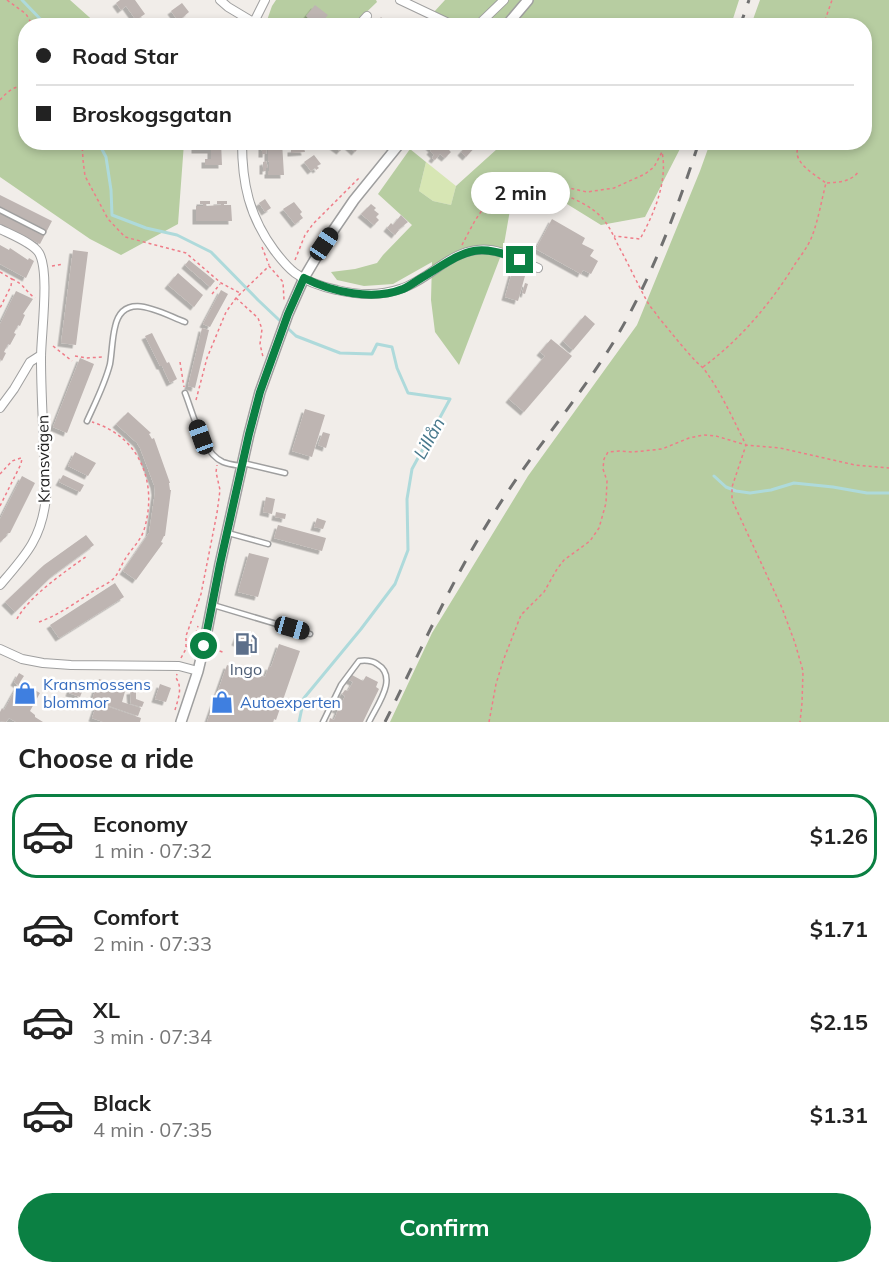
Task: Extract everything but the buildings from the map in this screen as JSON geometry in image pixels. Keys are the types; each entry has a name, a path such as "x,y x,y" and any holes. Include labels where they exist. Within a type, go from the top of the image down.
{"street":[{"path":"220,0 244,18"},
{"path":"256,18 265,0"},
{"path":"400,0 438,18"},
{"path":"485,18 504,0"},
{"path":"513,18 528,0"},
{"path":"242,150 247,194 265,237 290,269 330,289 353,294 384,294 403,289 460,254 477,250 503,253 538,268"},
{"path":"181,722 204,646 227,533 260,392 278,341 285,310 324,244 354,200 395,150"},
{"path":"0,228 38,250 43,268"},
{"name":"Kransvägen","path":"0,585 22,560 35,540 45,506 41,356 43,268"},
{"path":"0,408 30,362 41,356"},
{"path":"0,649 22,659 43,663 179,666 198,671"}],"lane":[{"path":"0,210 43,232"},
{"path":"87,421 107,373 117,318 121,311 133,306 145,307 185,322"},
{"path":"185,393 201,437 213,456 222,462 285,473"},
{"path":"227,533 268,544"},
{"path":"212,605 310,634"},
{"path":"323,722 341,686 359,661 366,660 380,665 386,671 388,679 387,686 369,722"}],"path":[{"path":"7,0 28,18"},
{"path":"826,18 832,0"},
{"path":"0,100 18,86"},
{"path":"82,150 85,176 108,219 125,237 186,254 221,284 241,293"},
{"path":"797,150 798,158 826,183 850,180 859,171"},
{"path":"460,254 460,248 481,211 498,194 520,186 536,184 556,185 587,192 614,188 645,174 654,167 662,152 663,172 658,199 640,239 613,236"},
{"path":"282,282 305,235 313,224 362,175"},
{"path":"702,367 740,334 780,288 810,241 826,183"},
{"path":"515,188 549,190 595,210 613,236 649,304 716,387 746,445 732,487 732,500 782,608 795,643 802,671 800,722"},
{"path":"43,268 63,264"},
{"path":"192,412 207,358 226,312 236,298 269,266 282,282 285,310"},
{"path":"0,272 20,282 31,296 44,303"},
{"path":"0,308 12,279"},
{"path":"212,294 221,284"},
{"path":"236,298 258,318 262,329 260,344 263,358"},
{"path":"52,346 72,361"},
{"path":"75,356 111,357"},
{"path":"180,362 185,393"},
{"path":"39,622 57,614 112,580 144,530 149,495 148,483 137,454 111,429 87,421"},
{"path":"489,722 496,684 521,615 544,592 564,560 590,541 599,528 606,503 607,481 603,470 604,459 608,452 662,449 703,435 716,436 746,445 780,448 855,465 889,468"},
{"path":"0,474 12,460 22,458 0,506"},
{"path":"186,648 186,636 201,594 217,513 220,490 216,472 219,459"},
{"path":"17,619 21,612 50,584 87,556"}],"green space":[{"path":"0,0 70,0 90,18 18,18 18,150 183,150 178,224 121,255 90,239 0,177"},
{"path":"276,0 376,0 377,2 360,18 268,18"},
{"path":"445,0 739,0 733,18 428,18"},
{"path":"760,0 889,0 889,722 390,722 432,633 528,476 637,325 708,150 872,150 872,18 754,18"},
{"path":"409,150 426,162 419,191 433,201 451,205 456,186 496,150 679,150 645,217 601,225 554,196 513,193 503,250 459,365 435,332 431,300 432,262 393,284 364,286 337,280 331,272 377,263 412,225 378,194"},
{"path":"426,162 456,186 451,205 433,201 419,191"}],"waterway":[{"name":"Lillån","path":"22,0 39,18"},
{"name":"Lillån","path":"102,150 106,157 111,190 112,215 146,228 177,235 211,252 296,336 340,353 372,354 377,344 392,347 397,368 408,393 450,399 412,469 407,499 408,550 395,584 304,698 299,722"},
{"path":"714,476 726,487 750,493 794,483 867,493 889,493"}],"railway":[{"path":"743,18 749,0"},
{"path":"385,722 450,590 479,538 523,469 602,361 616,338 663,243 696,150"}],"place":[{"name":"Ingo","path":"246,644"},
{"name":"Kransmossens blommor","path":"25,693"},
{"name":"Autoexperten","path":"222,702"}],"route":[{"path":"204,646 220,564 260,392 288,314 304,278 330,289 353,294 384,294 403,289 460,254 488,250 520,260"}]}
